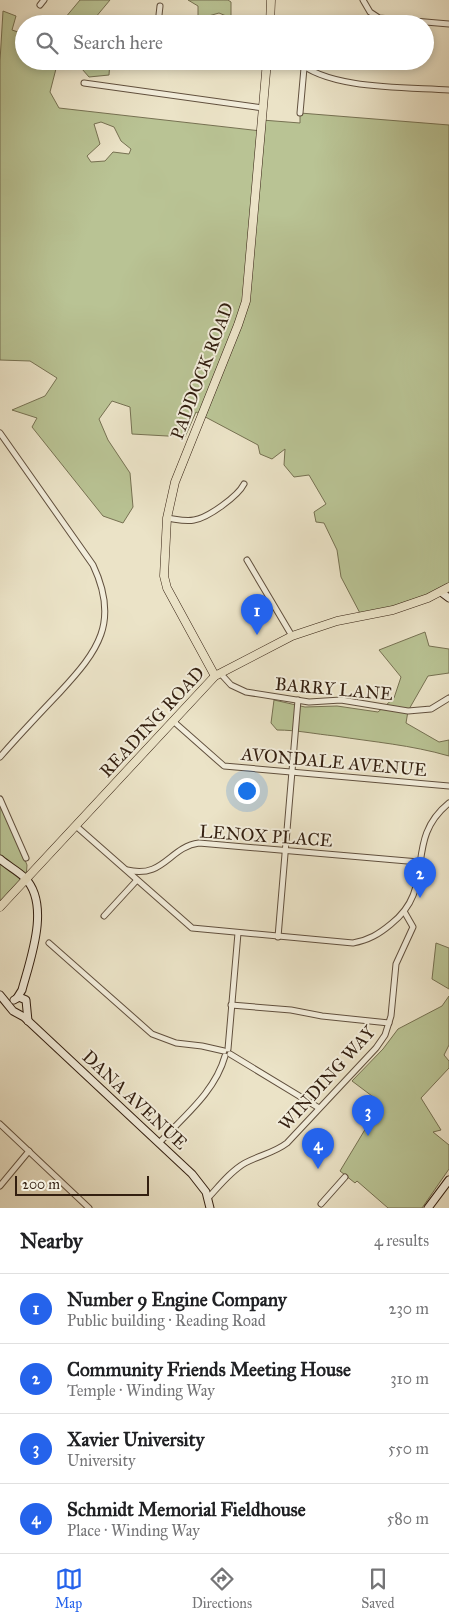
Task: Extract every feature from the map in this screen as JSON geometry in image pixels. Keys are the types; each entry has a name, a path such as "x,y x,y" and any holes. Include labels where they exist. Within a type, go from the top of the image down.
{"main road":[{"path":"270,15 271,0"},
{"name":"PADDOCK ROAD","path":"218,674 165,583 163,568 167,518 175,482 246,301 266,70"},
{"name":"READING ROAD","path":"0,907 218,674 292,636 337,621 393,610 441,592 449,587"}],"street":[{"path":"40,5 44,0"},
{"path":"363,0 370,12 374,15"},
{"path":"159,15 160,6"},
{"path":"434,23 449,24"},
{"path":"300,113 304,70"},
{"path":"308,70 343,82 449,90"},
{"path":"84,83 264,108"},
{"path":"0,432 94,565 103,590 105,609 103,629 92,656 0,757"},
{"path":"167,518 188,521 204,517 224,504 244,484"},
{"path":"247,560 292,636"},
{"path":"441,592 449,598"},
{"name":"BARRY LANE","path":"218,674 231,686 246,692 317,702 341,700 408,710 431,709 449,698"},
{"path":"278,936 298,700"},
{"name":"AVONDALE AVENUE","path":"173,721 224,766 449,786"},
{"path":"0,799 26,858"},
{"path":"76,826 192,928 347,943 362,941 380,933 405,913 417,890 419,862 426,832 436,816 449,803"},
{"name":"LENOX PLACE","path":"125,869 136,872 152,870 164,864 182,849 199,843 419,862"},
{"path":"0,859 26,879 34,896 37,925 22,990 16,1001"},
{"path":"104,916 137,880"},
{"name":"WINDING WAY","path":"209,1197 237,1168 288,1143 386,1035 396,964 413,927 405,913"},
{"path":"159,1143 209,1089 220,1071 227,1052 238,933"},
{"path":"50,943 152,1034 178,1044 202,1046 227,1052 319,1108"},
{"path":"1,996 27,1003 23,1012"},
{"name":"DANA AVENUE","path":"16,1001 15,1013 23,1012 28,1021 192,1174 209,1197"},
{"path":"232,1005 291,1010 322,1016 389,1023"},
{"path":"0,1124 89,1208"},
{"path":"0,1186 29,1151"},
{"path":"321,1204 346,1177"},
{"path":"428,1208 449,1180"},
{"path":"209,1197 210,1208"}],"green space":[{"path":"80,0 110,0 98,15 68,15"},
{"path":"188,0 228,0 231,2 231,15 219,13 198,15 198,6"},
{"path":"3,11 15,16 12,30 15,31 15,70 56,70 50,92 59,108 261,131 262,120 300,123 300,113 449,125 449,587 362,617 341,577 337,550 324,523 316,522 314,512 326,504 309,475 294,477 284,465 285,449 272,459 260,454 258,445 196,412 185,437 132,434 130,407 112,401 99,419 108,440 130,473 133,507 123,523 103,516 32,427 37,418 12,410 45,396 57,378 30,361 0,360 0,61","holes":["101,122 114,127 121,141 131,149 129,154 113,152 105,161 91,162 87,156 100,144 94,124"]},
{"path":"83,70 109,70 109,75 89,77"},
{"path":"425,632 429,646 449,649 449,673 428,676 408,711 406,723 439,742 449,740 449,756 392,744 299,731 277,730 271,723 274,700 305,707 337,706 378,712 394,698 401,677 379,650"},
{"path":"0,799 27,865 26,879 0,907"},
{"path":"436,943 449,948 449,989 432,979"},
{"path":"449,996 449,1045 444,1055 449,1061 449,1068 421,1098 441,1130 433,1132 449,1145 449,1169 422,1208 388,1208 357,1181 355,1183 340,1171 378,1108 376,1099 352,1081 383,1049 398,1029 442,1006"}],"place":[{"name":"Number 9 Engine Company","path":"257,635"},
{"name":"Community Friends Meeting House","path":"420,898"},
{"name":"Xavier University","path":"368,1136"},
{"name":"Schmidt Memorial Fieldhouse","path":"318,1169"}]}
